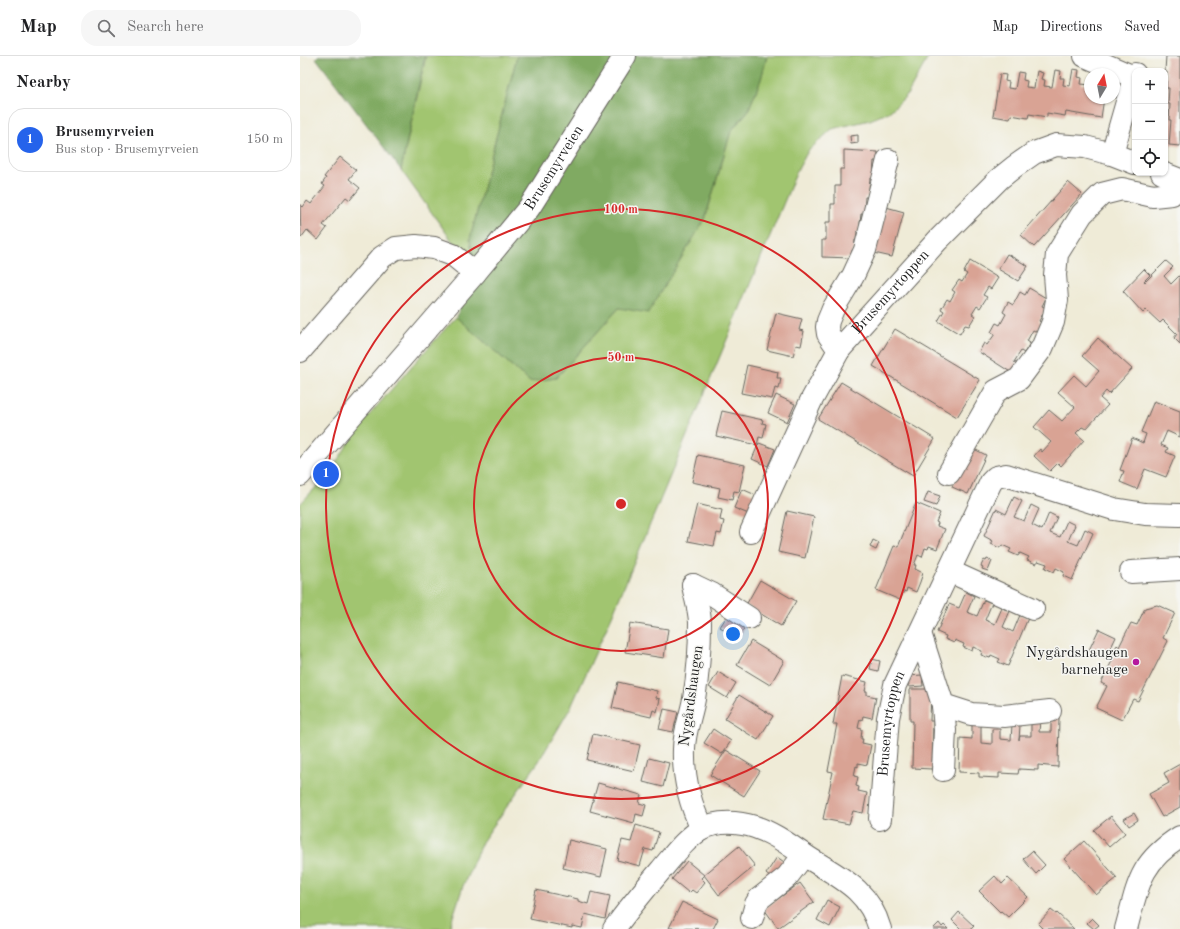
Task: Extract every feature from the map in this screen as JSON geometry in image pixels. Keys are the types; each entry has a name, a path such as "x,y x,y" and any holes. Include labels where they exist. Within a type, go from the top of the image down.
{"street":[{"name":"Brusemyrveien","path":"300,475 475,273 529,208 625,56"},
{"path":"1085,56 1132,73"},
{"path":"1137,68 1141,56"},
{"path":"1112,154 1132,84"},
{"name":"Brusemyrtoppen","path":"752,532 811,401 839,350 937,241 1014,166 1034,153 1056,145 1085,147 1112,154 1132,162"},
{"path":"839,350 828,334 828,321 833,308 853,276 864,250 888,160"},
{"path":"1168,175 1180,180"},
{"path":"949,473 996,391 1019,379 1042,348 1053,322 1056,300 1055,275 1057,254 1082,214 1102,194 1122,189 1153,196 1172,194 1180,185"},
{"path":"300,351 382,257 396,248 416,246 434,248 453,255 475,273"},
{"name":"Brusemyrtoppen","path":"880,819 888,718 895,686 991,482 996,477 1012,477 1052,491 1114,509 1145,514 1180,514"},
{"path":"1131,572 1180,569"},
{"path":"949,571 1034,610"},
{"name":"Nygårdshaugen","path":"702,829 694,812 689,796 684,749 685,731 693,700 699,649 700,621 692,585 712,594 749,618"},
{"name":"Brusemyrtoppen","path":"920,634 943,705 945,730 943,770"},
{"path":"943,705 971,714 1004,716 1050,711"},
{"path":"614,929 633,902 678,850 702,829 725,823 754,827 784,841 856,888 864,897 880,929"},
{"path":"1126,929 1140,881 1148,864 1163,848 1180,837"},
{"path":"752,918 759,899 787,877 804,855"}],"green space":[{"path":"318,56 425,56 401,170 316,58"},
{"path":"426,56 517,56 470,239 475,273 401,170"},
{"path":"517,56 767,56 761,79 748,111 731,131 705,219 648,313 619,308 556,378 530,382 456,317 475,273 470,239"},
{"path":"767,56 929,56 907,95 889,112 870,120 832,129 808,151 797,171 612,616 571,707 539,761 482,842 463,886 449,929 300,929 300,504 323,480 358,428 456,317 530,382 556,378 619,308 705,220 731,131 748,111 761,79"}],"building":[{"path":"1166,56 1180,56 1180,146 1169,145 1171,120 1169,120 1170,104 1168,104 1168,68 1165,68"},
{"path":"1073,69 1079,70 1078,77 1082,78 1081,84 1084,84 1084,104 1103,104 1101,118 1066,112 1065,116 1047,113 1047,117 1029,114 1028,118 1011,115 1010,119 993,116 1000,74 1006,75 1005,81 1009,82 1008,88 1015,89 1018,72 1024,73 1023,80 1027,81 1026,87 1034,88 1037,71 1043,73 1041,79 1045,80 1044,86 1052,87 1055,70 1061,71 1060,78 1064,78 1063,85 1070,86"},
{"path":"858,135 858,143 851,144 850,136"},
{"path":"844,150 878,152 877,161 874,161 873,179 870,179 868,197 865,197 864,214 861,214 859,232 857,232 854,250 852,250 852,258 822,257 822,240 826,240 826,222 831,222 831,204 835,204 835,186 840,186 840,169 844,169"},
{"path":"340,157 356,170 349,179 360,188 350,200 346,197 323,225 327,228 318,240 307,230 301,238 300,205 303,207 307,201 311,204 325,186 322,184 326,178 324,177"},
{"path":"1068,182 1082,194 1034,247 1021,235"},
{"path":"886,207 904,212 892,257 874,253"},
{"path":"1007,254 1028,266 1018,281 998,269"},
{"path":"970,261 998,278 991,289 988,287 983,295 987,297 980,308 977,306 972,314 975,316 969,326 965,325 960,334 938,321 944,311 941,309 947,299 950,301 955,292 952,290 959,280 962,282 967,274 964,272"},
{"path":"1166,261 1173,267 1164,276 1171,284 1180,275 1180,344 1174,338 1177,334 1163,320 1160,323 1146,310 1143,313 1123,291 1144,269 1150,275 1144,281 1145,282"},
{"path":"1029,288 1046,298 1042,306 1046,308 1039,321 1042,323 1037,332 1033,330 1027,341 1030,343 1024,353 1021,351 1014,362 1018,364 1012,373 979,352 984,343 987,345 995,334 991,332 996,323 1000,325 1006,314 1003,312 1008,302 1013,305 1020,292 1025,295"},
{"path":"776,313 802,319 799,330 804,331 801,346 796,345 793,356 767,350"},
{"path":"895,329 980,380 957,417 873,366"},
{"path":"1098,338 1132,369 1109,394 1106,391 1100,398 1108,405 1086,429 1082,427 1076,433 1084,440 1061,466 1058,463 1050,471 1034,456 1040,449 1042,452 1051,442 1034,427 1049,410 1062,421 1075,407 1058,392 1074,375 1086,386 1099,371 1082,356"},
{"path":"747,365 778,372 777,378 781,378 779,389 775,388 772,399 741,393"},
{"path":"841,382 935,439 913,476 818,419"},
{"path":"776,395 795,404 787,422 768,413"},
{"path":"1154,401 1180,411 1180,437 1167,431 1161,445 1168,448 1166,452 1175,456 1166,477 1145,469 1137,489 1120,482 1124,471 1120,470 1132,438 1143,443 1146,434 1141,432"},
{"path":"722,411 763,420 762,423 766,424 763,438 759,437 757,445 716,436"},
{"path":"759,443 775,449 768,466 752,459"},
{"path":"970,447 986,455 968,494 952,487"},
{"path":"698,455 745,465 739,492 734,491 732,500 718,497 720,488 692,482"},
{"path":"742,489 758,496 751,515 734,508"},
{"path":"928,492 940,496 936,506 924,502"},
{"path":"1014,497 1022,501 1014,517 1024,521 1031,505 1039,509 1032,525 1042,530 1049,513 1057,517 1050,533 1060,537 1067,521 1075,525 1068,541 1078,545 1085,529 1093,533 1072,580 1063,576 1064,572 1056,568 1054,572 1045,568 1047,564 1038,561 1036,564 1027,560 1029,557 1020,553 1018,556 1009,552 1011,549 1002,545 1000,548 991,544 993,541 984,536 996,509 1006,514"},
{"path":"916,503 940,513 936,522 938,523 937,526 945,529 937,549 929,546 928,549 925,548 922,557 918,555 914,565 916,565 915,569 923,573 916,592 907,588 900,600 876,590 894,546 898,547"},
{"path":"697,504 722,510 720,520 724,521 721,534 717,533 714,546 688,541"},
{"path":"787,511 814,517 805,558 778,552"},
{"path":"873,540 879,543 876,550 870,547"},
{"path":"987,559 992,561 988,571 982,569 983,567 981,566 984,560 986,561"},
{"path":"760,580 796,601 781,626 746,605"},
{"path":"966,592 974,596 967,612 977,616 984,600 992,603 985,620 995,624 1002,608 1010,611 1003,627 1013,632 1020,615 1028,618 1008,666 998,662 1000,659 991,655 990,658 981,655 982,651 973,647 972,651 963,647 964,644 955,640 954,643 945,639 946,636 937,632 949,604 959,608"},
{"path":"1157,605 1175,613 1163,638 1168,641 1138,701 1133,699 1122,720 1096,708 1107,686 1101,683 1113,659 1111,658 1117,645 1119,647 1131,623 1137,625 1145,608"},
{"path":"727,616 745,627 738,638 720,627"},
{"path":"630,623 668,629 664,658 625,652"},
{"path":"1099,629 1116,637 1106,658 1089,650"},
{"path":"751,641 784,661 770,685 737,665"},
{"path":"872,659 880,661 878,671 870,669"},
{"path":"718,672 736,683 727,698 709,687"},
{"path":"922,675 923,686 909,687 908,676"},
{"path":"842,676 867,682 865,691 867,691 867,695 876,697 872,718 863,716 862,720 860,719 858,728 862,729 862,743 871,745 867,765 858,763 854,776 858,777 856,786 859,787 858,791 867,793 863,813 853,811 849,824 823,819 833,772 828,771 837,724 833,724"},
{"path":"618,682 657,691 656,698 660,699 657,712 653,710 651,717 612,708"},
{"path":"910,689 931,689 930,721 933,721 932,769 912,768 913,721 910,721"},
{"path":"739,695 773,716 758,740 725,719"},
{"path":"664,709 678,712 673,732 659,729"},
{"path":"1051,717 1059,717 1058,767 1038,765 1038,770 1019,769 1018,774 999,773 999,778 979,777 979,773 959,772 960,738 972,739 972,723 981,724 981,743 992,744 992,729 1000,729 1000,739 1011,740 1012,725 1020,725 1019,740 1020,736 1031,736 1031,721 1040,721 1039,732 1051,732"},
{"path":"713,729 731,741 722,754 704,743"},
{"path":"593,734 640,745 634,771 587,760"},
{"path":"726,750 760,771 744,796 710,775"},
{"path":"649,758 669,763 663,787 643,782"},
{"path":"1180,764 1180,807 1162,817 1149,794 1169,783 1164,773"},
{"path":"598,783 641,795 639,803 646,805 643,816 636,814 634,823 590,811"},
{"path":"1134,813 1138,820 1129,826 1124,819"},
{"path":"1111,816 1125,833 1109,847 1094,830"},
{"path":"636,825 659,832 653,851 645,849 640,866 617,860 622,840 631,842"},
{"path":"569,840 607,849 601,877 563,868"},
{"path":"1084,841 1117,878 1096,895 1064,859"},
{"path":"739,846 755,866 719,895 704,875"},
{"path":"1032,851 1045,865 1036,874 1023,859"},
{"path":"777,857 787,864 775,881 766,874"},
{"path":"687,861 704,875 701,878 705,882 696,893 692,890 689,893 672,879"},
{"path":"995,876 1002,884 1008,878 1028,897 1008,917 1001,911 1000,912 979,891"},
{"path":"800,883 814,902 778,928 764,909"},
{"path":"536,890 578,899 578,901 588,904 591,892 610,896 605,919 585,914 582,928 572,926 572,928 530,919"},
{"path":"827,900 840,907 830,927 817,920"},
{"path":"682,902 718,919 713,929 669,928"},
{"path":"1051,910 1056,914 1057,913 1074,929 1041,929 1042,928 1038,924"},
{"path":"959,912 974,926 971,929 961,929 952,920"},
{"path":"1092,918 1099,925 1094,929 1087,923"},
{"path":"939,923 942,927 944,925 948,929 933,929"}],"place":[{"name":"Brusemyrveien","path":"326,474"},
{"name":"Nygårdshaugen barnehage","path":"1136,662"}]}
